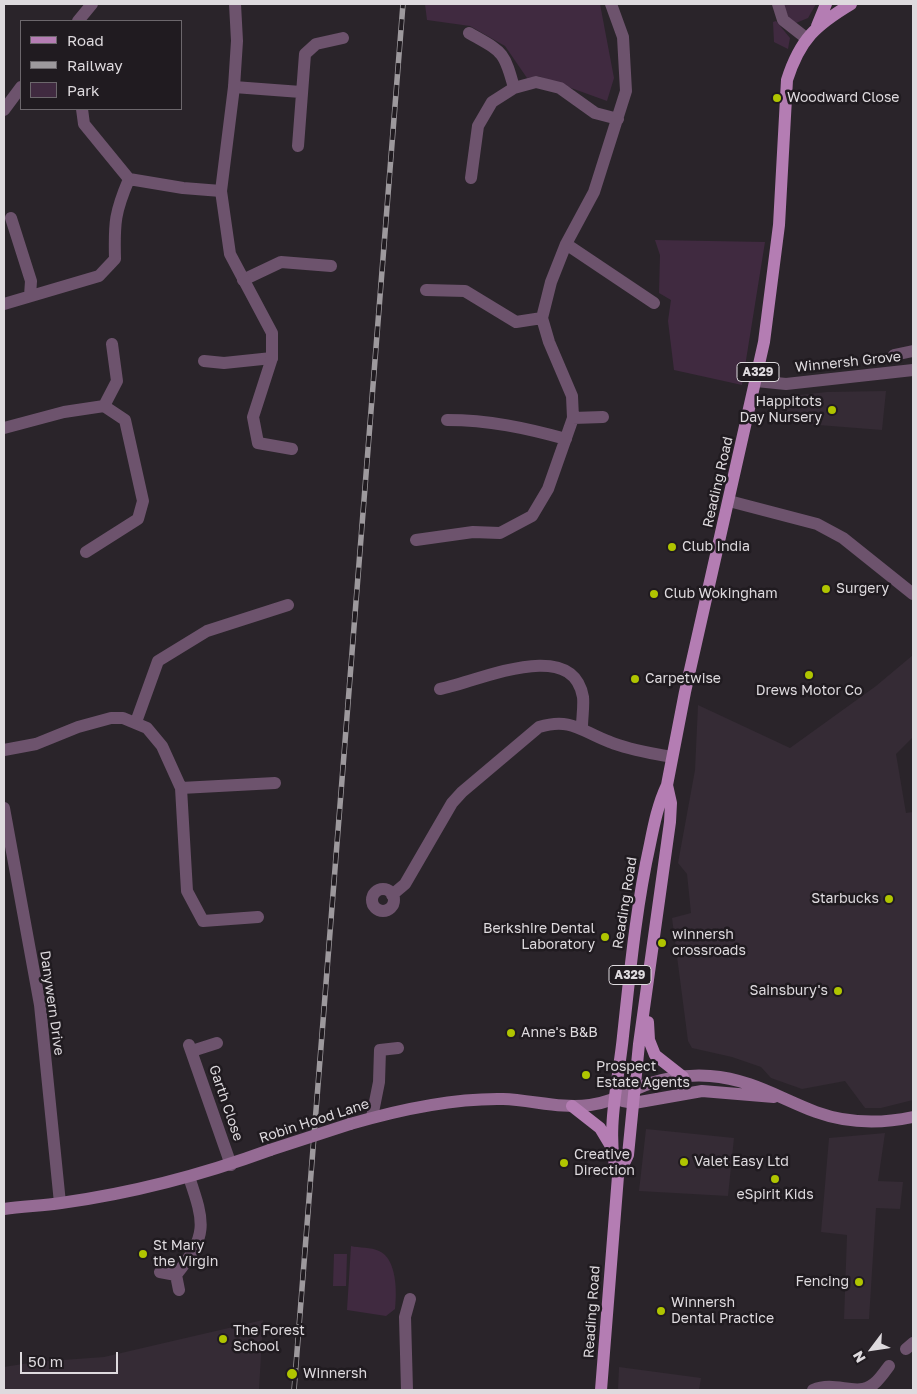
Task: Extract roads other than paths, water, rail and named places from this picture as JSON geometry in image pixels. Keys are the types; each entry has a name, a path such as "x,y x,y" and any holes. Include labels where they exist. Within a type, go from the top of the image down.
{"main road":[{"name":"Reading Road","path":"817,26 826,4"},
{"name":"Reading Road","path":"618,1176 614,1164 613,1150 616,1100 642,878 735,503 769,306 777,245 787,80 793,60 806,38 817,26 851,4"},
{"name":"Reading Road","path":"601,1390 618,1176 628,1155 644,1005 670,822 671,804 666,785"},
{"path":"644,1005 652,1050 660,1060 683,1077"},
{"name":"Robin Hood Lane","path":"4,1209 60,1203 149,1188 231,1164 372,1117 474,1100 504,1099 572,1106 616,1100 636,1089 683,1077 700,1075 729,1078 757,1085 819,1113 860,1122 879,1122 913,1117"},
{"path":"616,1100 634,1103 702,1091 789,1099"},
{"path":"572,1106 600,1128 613,1150"}],"street":[{"path":"79,20 92,4"},
{"path":"235,4 237,41 234,87 221,191 227,243 242,280 272,333 272,358 252,417 258,443 292,450"},
{"path":"416,540 473,532 500,533 532,516 548,489 573,418 572,396 548,342 542,318 551,282 566,244 594,192 626,91 624,37 611,4"},
{"path":"778,4 783,20 806,38"},
{"path":"469,33 498,50 507,61 514,88"},
{"path":"298,146 305,54 316,44 343,38"},
{"path":"471,178 478,126 492,102 514,88 536,82 560,88 595,112 618,119"},
{"path":"234,87 301,92"},
{"path":"4,110 20,88"},
{"path":"82,110 84,124 130,179 183,188 221,191"},
{"path":"4,304 99,276 114,259 116,209 130,179"},
{"path":"11,218 31,280 30,296"},
{"path":"566,244 654,302"},
{"path":"242,280 281,262 331,266"},
{"path":"426,290 464,291 516,322 542,318"},
{"path":"104,406 117,381 112,344"},
{"path":"894,355 913,351"},
{"path":"204,361 224,363 272,358"},
{"name":"Winnersh Grove","path":"756,381 786,384 913,370"},
{"path":"4,428 64,412 104,406 126,420 143,500 138,519 86,552"},
{"path":"573,418 602,417"},
{"path":"447,420 474,420 514,425 566,439"},
{"path":"735,503 817,524 843,538 913,594"},
{"path":"136,722 158,661 206,631 288,605"},
{"path":"440,689 458,686 478,677 522,666 564,669 577,682 583,697 582,727"},
{"path":"4,750 36,744 78,727 111,718 123,718 147,728 162,746 181,788 187,891 203,921 258,917"},
{"path":"392,895 405,884 452,803 462,792 539,727 558,724 582,727 610,742 671,757"},
{"path":"181,788 275,783"},
{"name":"Danywern Drive","path":"4,808 40,1005 60,1203"},
{"name":"Garth Close","path":"217,1042 191,1048 231,1164"},
{"path":"372,1117 379,1082 380,1050 398,1048"},
{"path":"176,1275 194,1253 202,1228 189,1177"},
{"path":"160,1272 176,1275"},
{"path":"176,1275 179,1290"},
{"path":"407,1390 405,1317 410,1299"},
{"path":"813,1390 821,1387 863,1390 878,1380 890,1366"}],"railway":[{"path":"294,1390 403,4"}],"place":[{"name":"Woodward Close","path":"777,98"},
{"name":"Happitots Day Nursery","path":"832,410"},
{"name":"Club India","path":"672,547"},
{"name":"Surgery","path":"826,589"},
{"name":"Club Wokingham","path":"654,594"},
{"name":"Drews Motor Co","path":"809,675"},
{"name":"Carpetwise","path":"635,679"},
{"name":"Starbucks","path":"889,899"},
{"name":"Berkshire Dental Laboratory","path":"605,937"},
{"name":"winnersh crossroads","path":"662,943"},
{"name":"Sainsbury's","path":"838,991"},
{"name":"Anne's B&B","path":"511,1033"},
{"name":"Prospect Estate Agents","path":"586,1075"},
{"name":"Valet Easy Ltd","path":"684,1162"},
{"name":"Creative Direction","path":"564,1163"},
{"name":"eSpirit Kids","path":"775,1179"},
{"name":"St Mary the Virgin","path":"143,1254"},
{"name":"Fencing","path":"859,1282"},
{"name":"Winnersh Dental Practice","path":"661,1311"},
{"name":"The Forest School","path":"223,1339"},
{"name":"Winnersh","path":"292,1374"}]}
